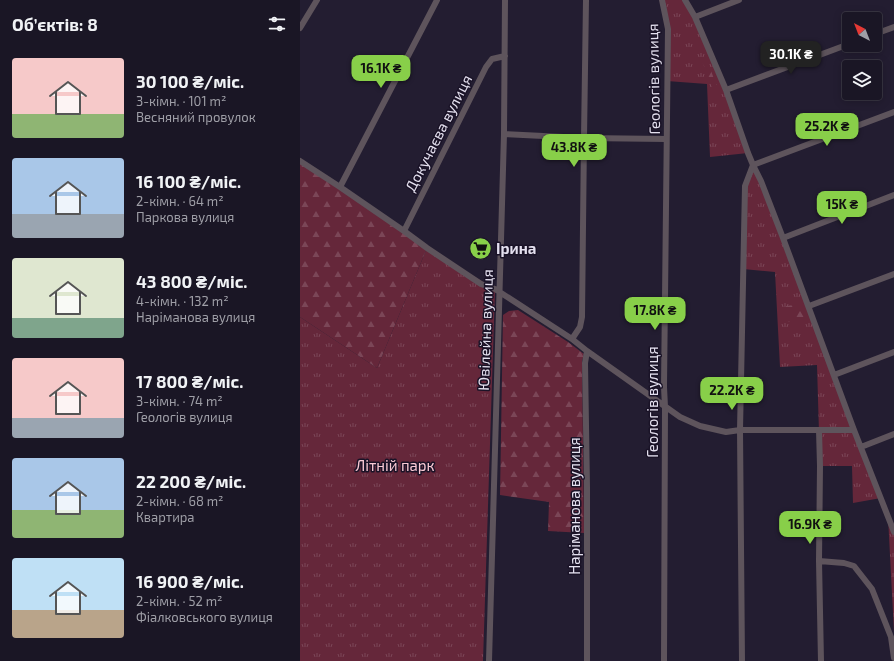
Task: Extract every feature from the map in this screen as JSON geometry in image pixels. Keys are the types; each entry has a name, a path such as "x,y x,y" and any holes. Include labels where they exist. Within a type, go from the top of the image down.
{"street":[{"path":"300,28 317,0"},
{"path":"340,187 437,0"},
{"name":"Ювілейна вулиця","path":"489,661 504,134 505,0"},
{"path":"572,339 580,327 582,317 586,0"},
{"name":"Геологів вулиця","path":"662,0 668,29 664,387 664,661"},
{"path":"685,0 695,17 726,90 753,165 761,181 809,306 854,430 891,516 894,532"},
{"path":"695,17 739,0"},
{"path":"882,31 894,27"},
{"path":"726,90 842,47"},
{"name":"Докучаєва вулиця","path":"404,231 486,67 492,59 505,56"},
{"path":"742,661 740,430 745,186 753,165 894,112"},
{"path":"504,134 584,138 666,139"},
{"path":"300,161 481,284 495,289 572,339 680,417 700,426 726,432 740,430 854,430"},
{"path":"783,238 894,195"},
{"path":"809,306 894,274"},
{"name":"Наріманова вулиця","path":"587,351 585,363 587,661"},
{"path":"834,375 894,352"},
{"path":"819,430 821,661"},
{"path":"861,447 894,434"},
{"path":"819,561 844,563 854,566 872,589 891,637 894,658"}],"green space":[{"path":"662,0 685,0 695,17 748,153 710,157 707,84 667,81 668,29"},
{"path":"707,60 717,87 713,89 702,61"},
{"path":"300,161 427,248 377,368 300,317"},
{"path":"753,165 881,498 853,503 852,466 820,466 817,365 780,367 775,272 743,269 745,186"},
{"name":"Літній парк","path":"427,248 495,289 483,661 300,661 300,317 377,368"},
{"path":"803,304 804,320 788,322 786,306"},
{"path":"518,310 584,354 582,361 584,533 548,531 549,502 500,495 503,315 509,311"},
{"path":"888,517 894,532 894,632"}],"place":[{"name":"Ірина","path":"480,248"}]}
